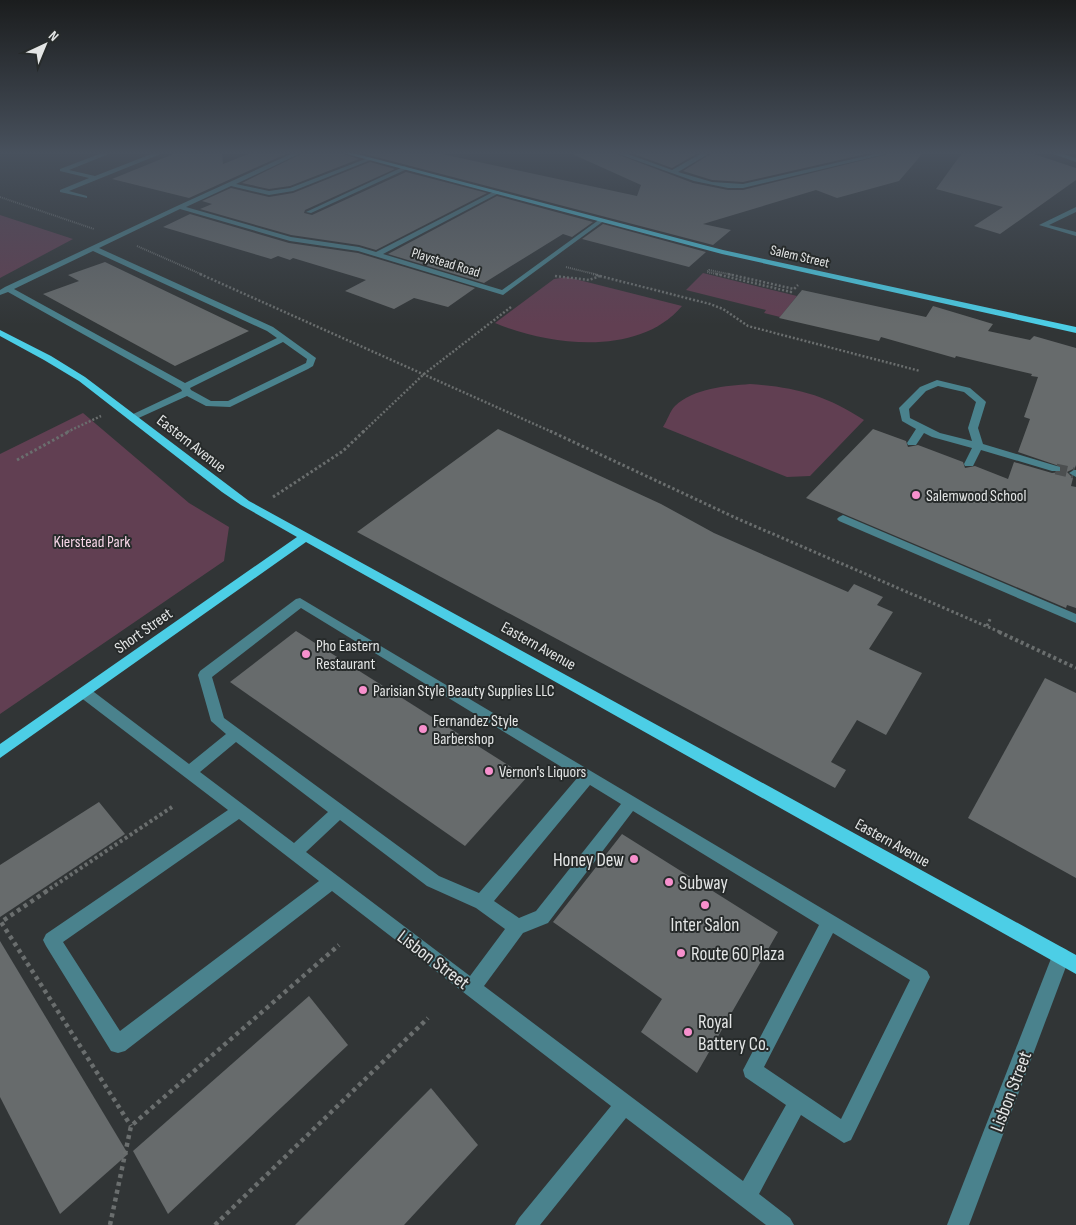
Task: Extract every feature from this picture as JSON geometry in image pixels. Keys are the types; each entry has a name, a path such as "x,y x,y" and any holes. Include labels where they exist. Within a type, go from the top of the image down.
{"main road":[{"name":"Salem Street","path":"565,210 722,252 1076,330"},
{"name":"Eastern Avenue","path":"0,333 61,365 120,408 208,478 255,509 1069,960"},
{"name":"Short Street","path":"0,752 305,537"}],"street":[{"path":"4,291 172,210"},
{"name":"Playstead Road","path":"190,210 290,239 351,247 503,293 546,261"},
{"path":"309,212 313,210"},
{"path":"377,254 462,210"},
{"path":"1074,210 1043,225 1076,234"},
{"path":"546,261 602,220"},
{"path":"4,291 209,404 230,404 310,364 312,358 310,354 281,339 270,329 93,248"},
{"path":"132,418 281,339"},
{"path":"969,464 978,446 973,428 981,402 977,396 956,386 936,384 923,389 904,408 905,419 921,429 978,446 1056,469"},
{"path":"912,443 921,429"},
{"path":"842,521 1076,619"},
{"path":"517,927 482,902 433,881 218,722 206,675 300,602 631,802 830,922 921,977 844,1133 752,1070 830,922"},
{"name":"Lisbon Street","path":"85,692 746,1196 776,1223"},
{"path":"189,772 236,734"},
{"path":"482,902 588,776"},
{"path":"472,988 517,927 542,917 631,802"},
{"path":"239,810 52,940 118,1044 332,881"},
{"path":"295,852 339,810"},
{"name":"Lisbon Street","path":"958,1225 1069,960"},
{"path":"746,1196 798,1102"},
{"path":"526,1225 625,1104"}],"path":[{"path":"43,210 132,244 424,374 744,522 987,626 1076,668"},
{"path":"546,261 710,304 731,313 740,323 756,328 907,366 925,374 936,384"},
{"path":"789,294 791,292 707,272 709,270 794,290 802,280"},
{"path":"552,277 564,275 590,281 600,276"},
{"path":"255,509 344,451 424,374 518,302"},
{"path":"17,460 80,425 120,408"},
{"path":"987,626 991,617"},
{"path":"127,837 172,807"},
{"path":"110,1225 130,1126 339,945"},
{"path":"215,1225 428,1018"}],"green space":[{"path":"0,215 73,239 0,278"},
{"path":"703,273 797,296 780,317 764,313 766,310 686,290"},
{"path":"567,277 682,306 664,322 642,333 618,340 593,342 567,341 517,331 495,323 554,279"},
{"path":"750,384 781,387 823,398 864,420 810,476 787,477 663,427 675,406 691,395 711,389"},
{"name":"Kierstead Park","path":"83,413 189,503 229,527 224,561 0,714 0,454"}],"building":[{"path":"204,210 305,210 304,213 312,215 323,210 454,210 376,250 359,245 291,235"},
{"path":"470,210 549,210 593,222 572,237 563,234 484,283 388,254"},
{"path":"580,210 749,210 703,224 731,230 713,245"},
{"path":"998,210 1034,210 1000,234 974,226"},
{"path":"190,214 289,243 358,253 475,288 448,307 414,298 394,309 345,291 366,280 293,258 290,260 278,256 271,259 163,227"},
{"path":"603,224 706,252 689,267 582,239"},
{"path":"105,262 249,331 175,366 43,294 79,281 68,275"},
{"path":"802,290 926,317 933,306 993,324 988,331 1030,340 1034,336 1076,348 1076,465 1075,468 1067,472 1073,478 1071,486 1076,487 1076,608 1067,605 1066,608 806,498 873,429 906,441 908,447 918,445 963,462 965,468 975,466 1008,479 1014,462 1052,473 1061,472 1062,467 1018,452 1030,419 1024,417 1038,377 956,356 955,358 881,337 879,341 779,318"},
{"path":"498,429 661,504 714,533 848,592 854,584 883,597 877,605 893,612 869,649 922,673 886,735 857,720 831,762 846,770 835,788 357,532"},
{"path":"296,631 527,777 465,846 230,682"},
{"path":"1045,678 1076,693 1076,878 968,818"},
{"path":"99,802 125,834 0,917 0,865"},
{"name":"Route 60 Plaza","path":"622,834 778,932 697,1073 641,1032 662,999 553,922"},
{"path":"0,941 128,1154 60,1214 0,1097"},
{"path":"309,996 348,1045 168,1214 133,1151"},
{"path":"431,1088 478,1145 404,1225 295,1225"}],"tunnel":[{"path":"1056,469 1074,473"}],"place":[{"name":"Salemwood School","path":"916,495"},
{"name":"Pho Eastern Restaurant","path":"306,654"},
{"name":"Parisian Style Beauty Supplies LLC","path":"363,690"},
{"name":"Fernandez Style Barbershop","path":"423,729"},
{"name":"Vernon's Liquors","path":"489,771"},
{"name":"Honey Dew","path":"634,859"},
{"name":"Subway","path":"669,882"},
{"name":"Inter Salon","path":"705,905"},
{"name":"Route 60 Plaza","path":"681,953"},
{"name":"Royal Battery Co.","path":"688,1032"}]}
